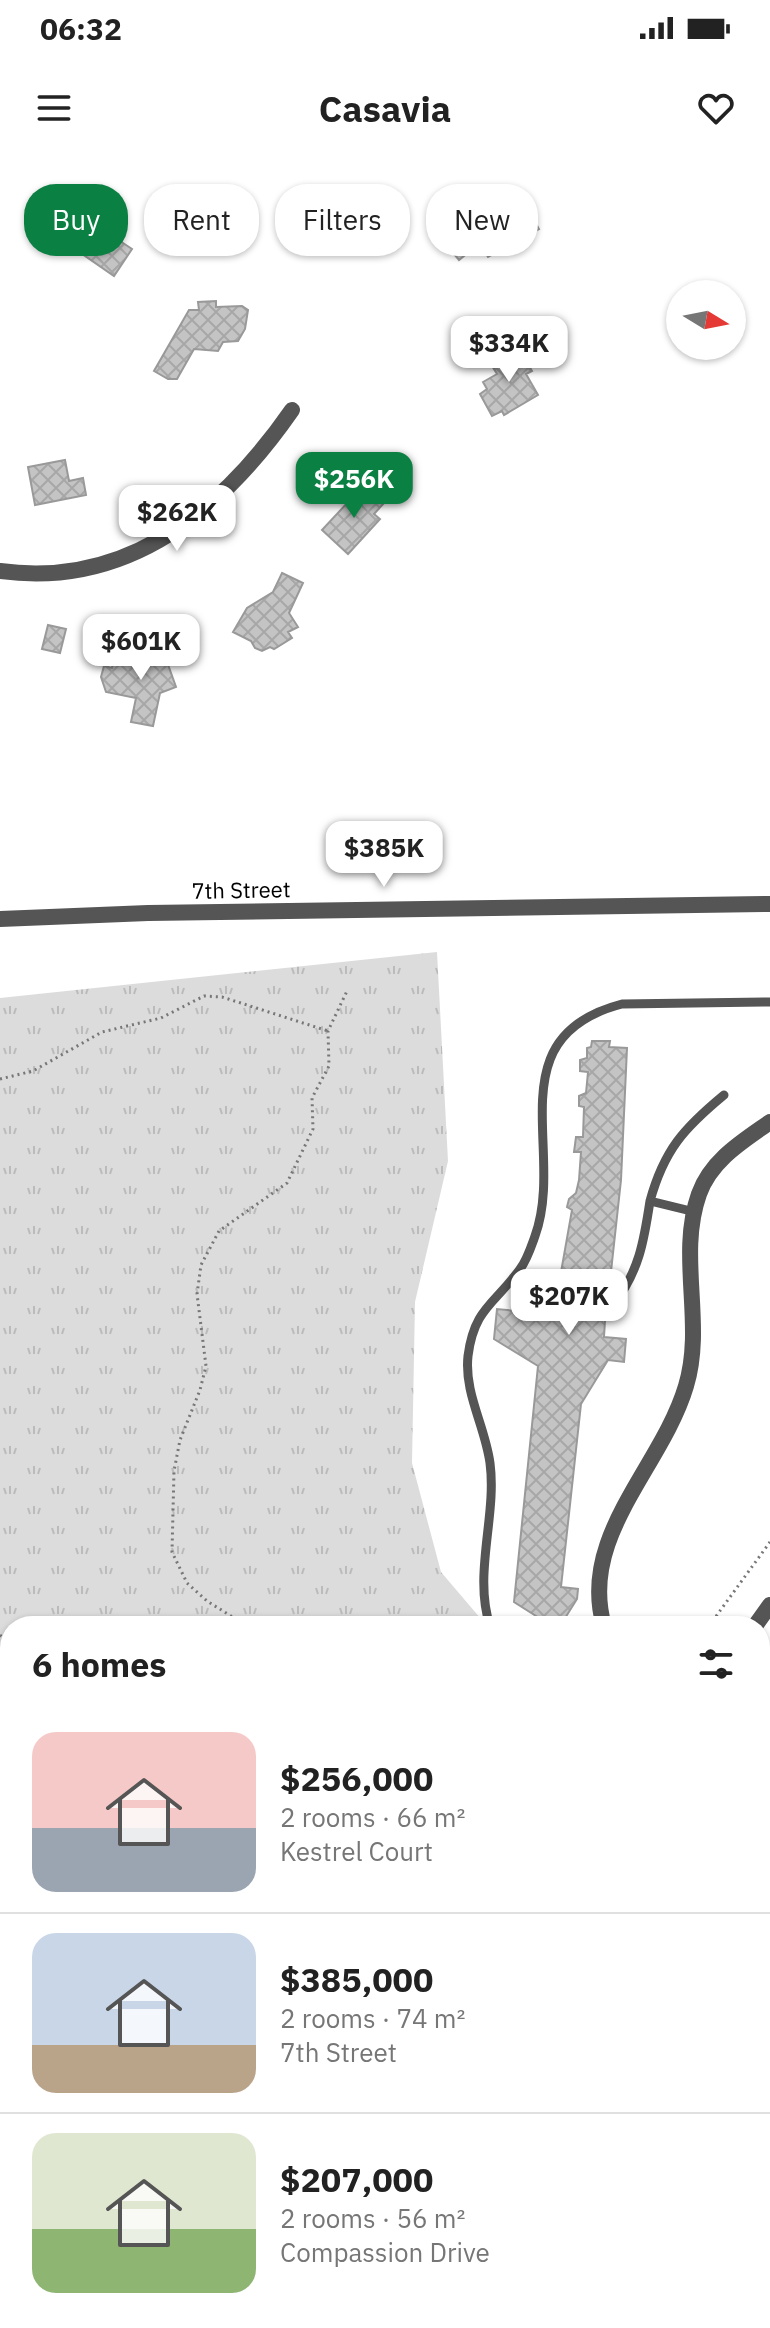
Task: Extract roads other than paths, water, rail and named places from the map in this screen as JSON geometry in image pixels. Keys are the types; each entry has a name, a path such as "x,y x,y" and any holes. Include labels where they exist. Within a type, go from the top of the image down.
{"street":[{"path":"0,571 70,571 127,555 158,541 188,523 230,489 263,452 292,410"},
{"name":"7th Street","path":"0,919 148,913 770,904"},
{"path":"601,1616 599,1569 611,1532 673,1423 687,1384 693,1343 690,1231 700,1191 722,1157 770,1122"}],"lane":[{"path":"489,1616 485,1589 491,1504 490,1462 470,1391 467,1365 471,1339 483,1310 522,1267 538,1228 544,1184 542,1088 548,1061 565,1035 601,1009 622,1004 770,1002"},
{"path":"613,1305 635,1272 658,1172 688,1125 724,1095"},
{"path":"650,1201 695,1212"}]}
